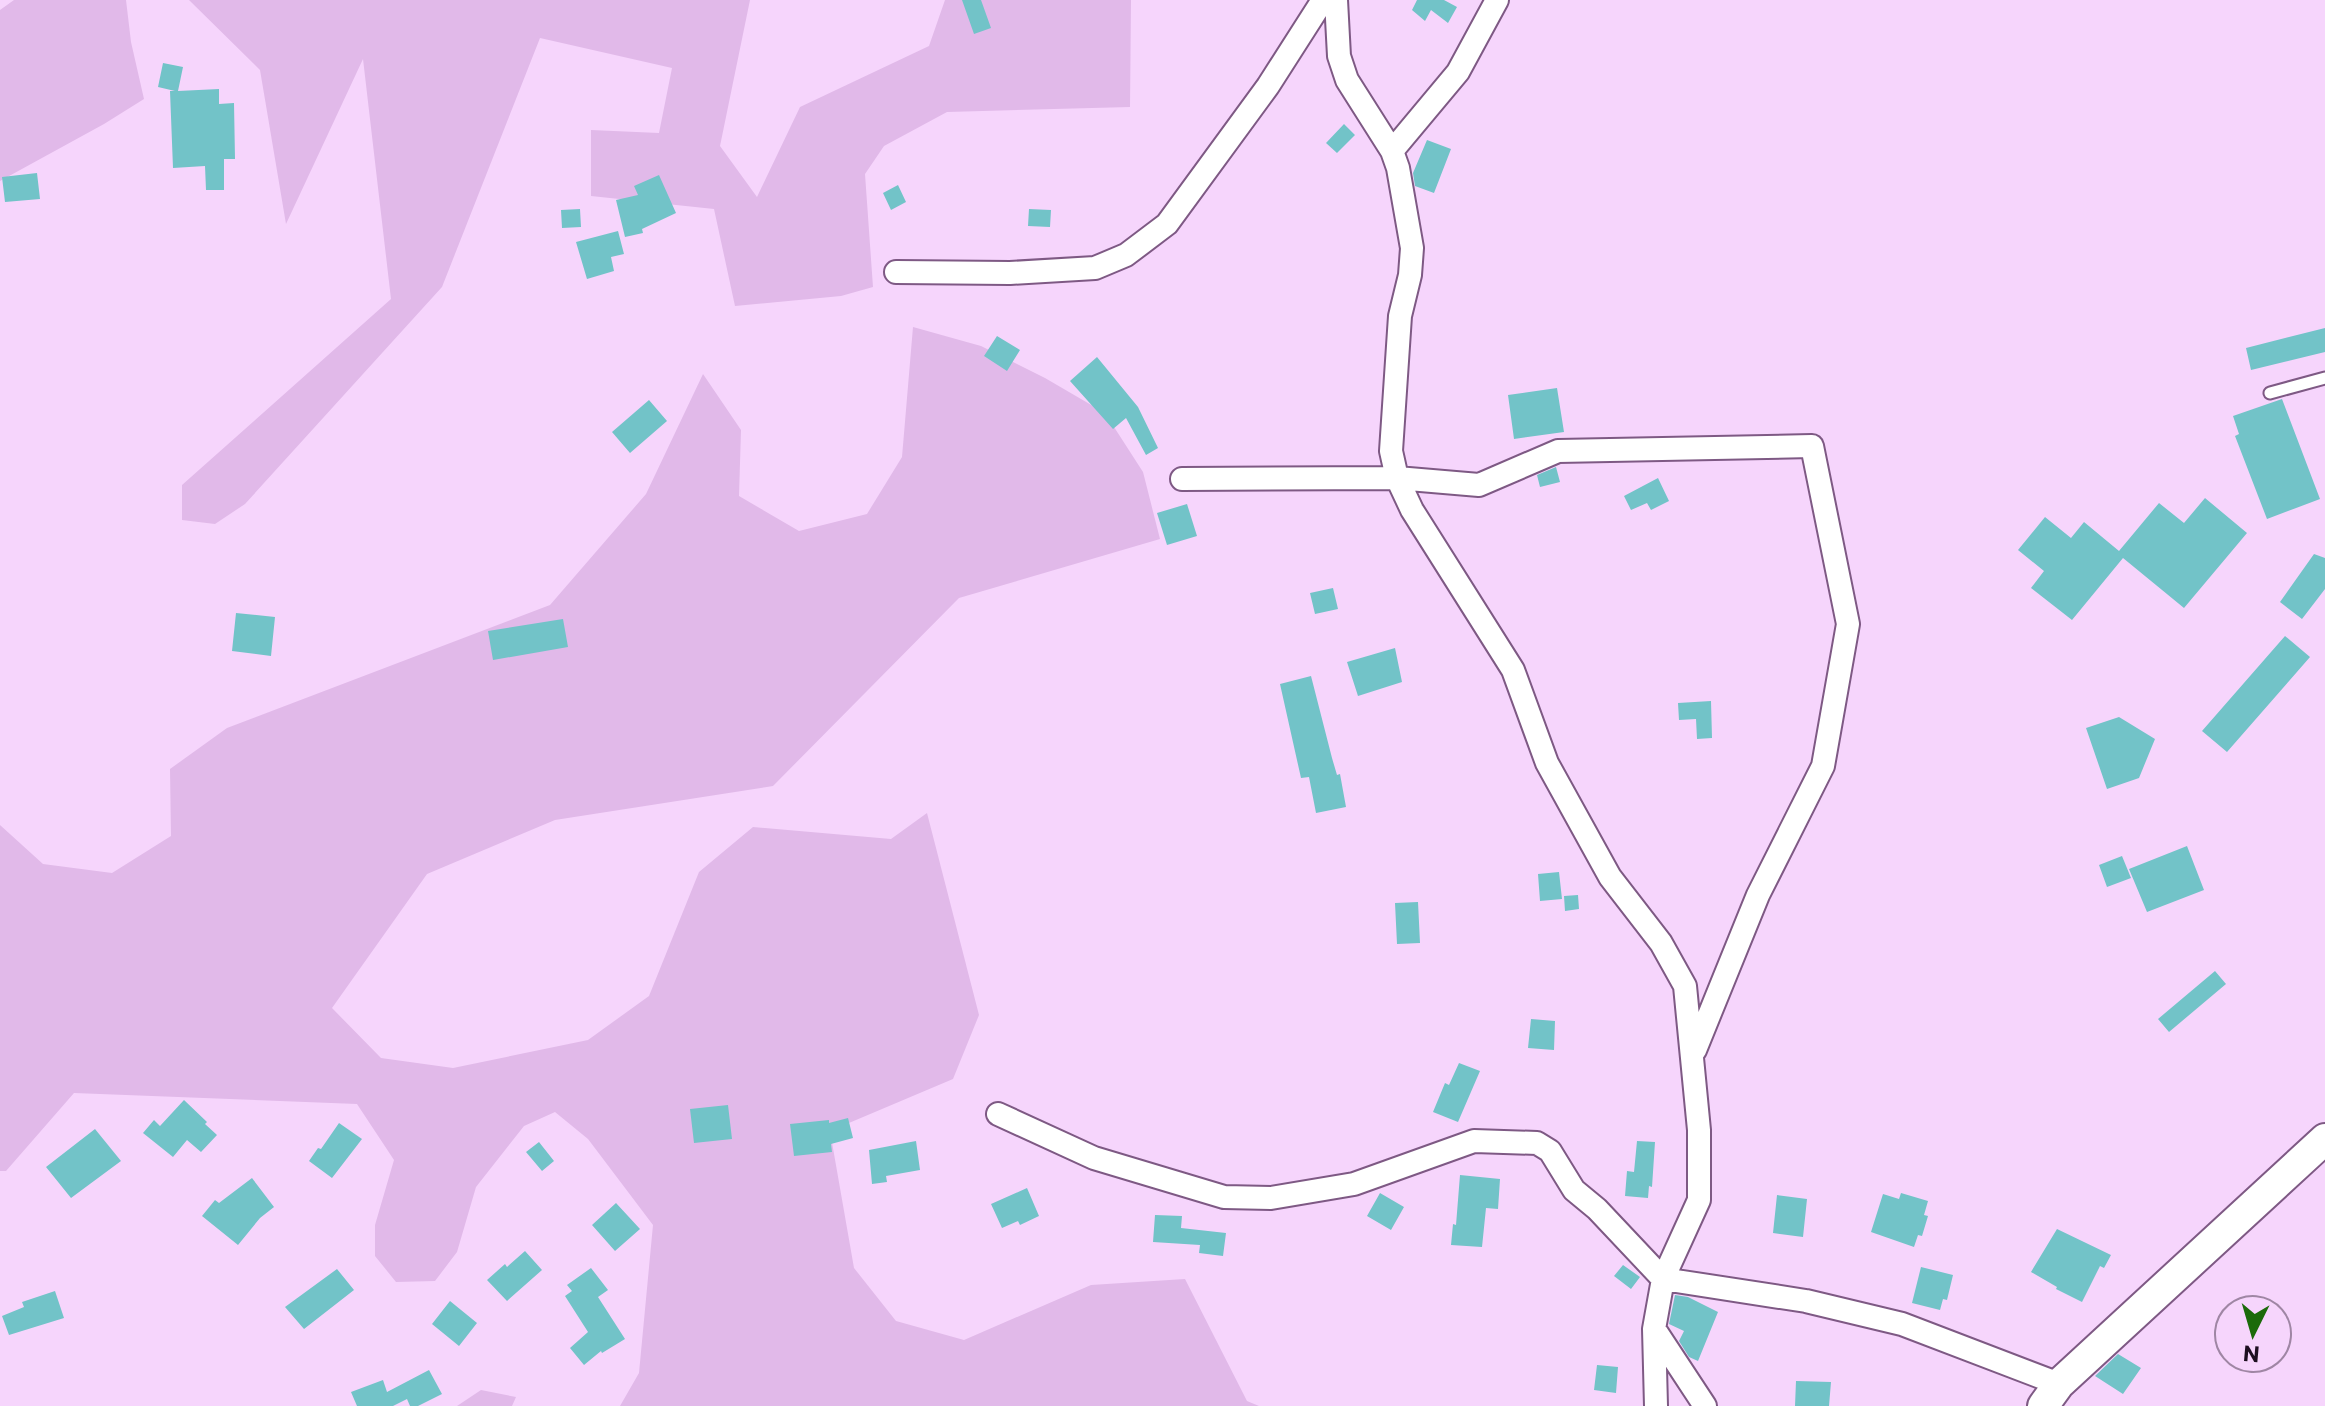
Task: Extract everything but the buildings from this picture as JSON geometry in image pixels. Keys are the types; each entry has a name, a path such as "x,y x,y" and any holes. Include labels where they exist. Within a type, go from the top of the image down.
{"street":[{"path":"896,272 1010,273 1095,268 1126,255 1167,224 1268,86 1323,0"},
{"path":"1336,0 1339,56 1347,80 1392,151 1398,168 1412,248 1410,275 1400,316 1391,451 1397,478 1420,523 1513,670 1547,763 1610,877 1661,943 1685,986 1699,1130 1699,1200 1663,1279 1654,1329 1656,1406"},
{"path":"1392,151 1458,72 1497,0"},
{"path":"1182,479 1397,478 1479,485 1558,451 1812,446 1848,624 1823,766 1758,895 1692,1057"},
{"path":"998,1114 1094,1158 1224,1197 1271,1198 1354,1184 1474,1141 1537,1143 1550,1151 1574,1190 1597,1209 1663,1279 1806,1301 1902,1324 2051,1395 2325,1139"},
{"path":"1654,1329 1705,1406"}],"lane":[{"path":"2270,393 2325,378"}],"shaded area":[{"path":"14,0 126,0 131,42 144,99 0,181 0,10"},
{"path":"189,0 750,0 720,146 757,197 800,107 929,46 945,0 1131,0 1130,107 947,112 884,146 865,174 873,287 841,296 735,306 714,209 591,196 591,130 659,133 672,68 540,38 442,287 245,504 215,524 182,520 182,485 391,299 363,59 286,224 260,70"},
{"path":"913,327 981,346 1105,413 1143,472 1160,539 959,598 773,786 555,820 427,874 332,1008 381,1058 453,1068 588,1040 649,996 699,872 753,827 891,839 927,813 979,1015 953,1079 830,1131 854,1268 896,1321 964,1340 1091,1285 1185,1279 1247,1401 1259,1406 620,1406 639,1373 653,1225 588,1139 555,1112 524,1126 476,1187 457,1252 435,1281 396,1282 375,1256 375,1225 394,1160 357,1104 74,1093 6,1171 0,1171 0,825 43,864 112,873 171,836 170,769 227,728 550,605 646,494 703,374 741,430 739,496 799,531 867,514 902,457"},
{"path":"481,1390 516,1397 512,1406 457,1406"}]}
